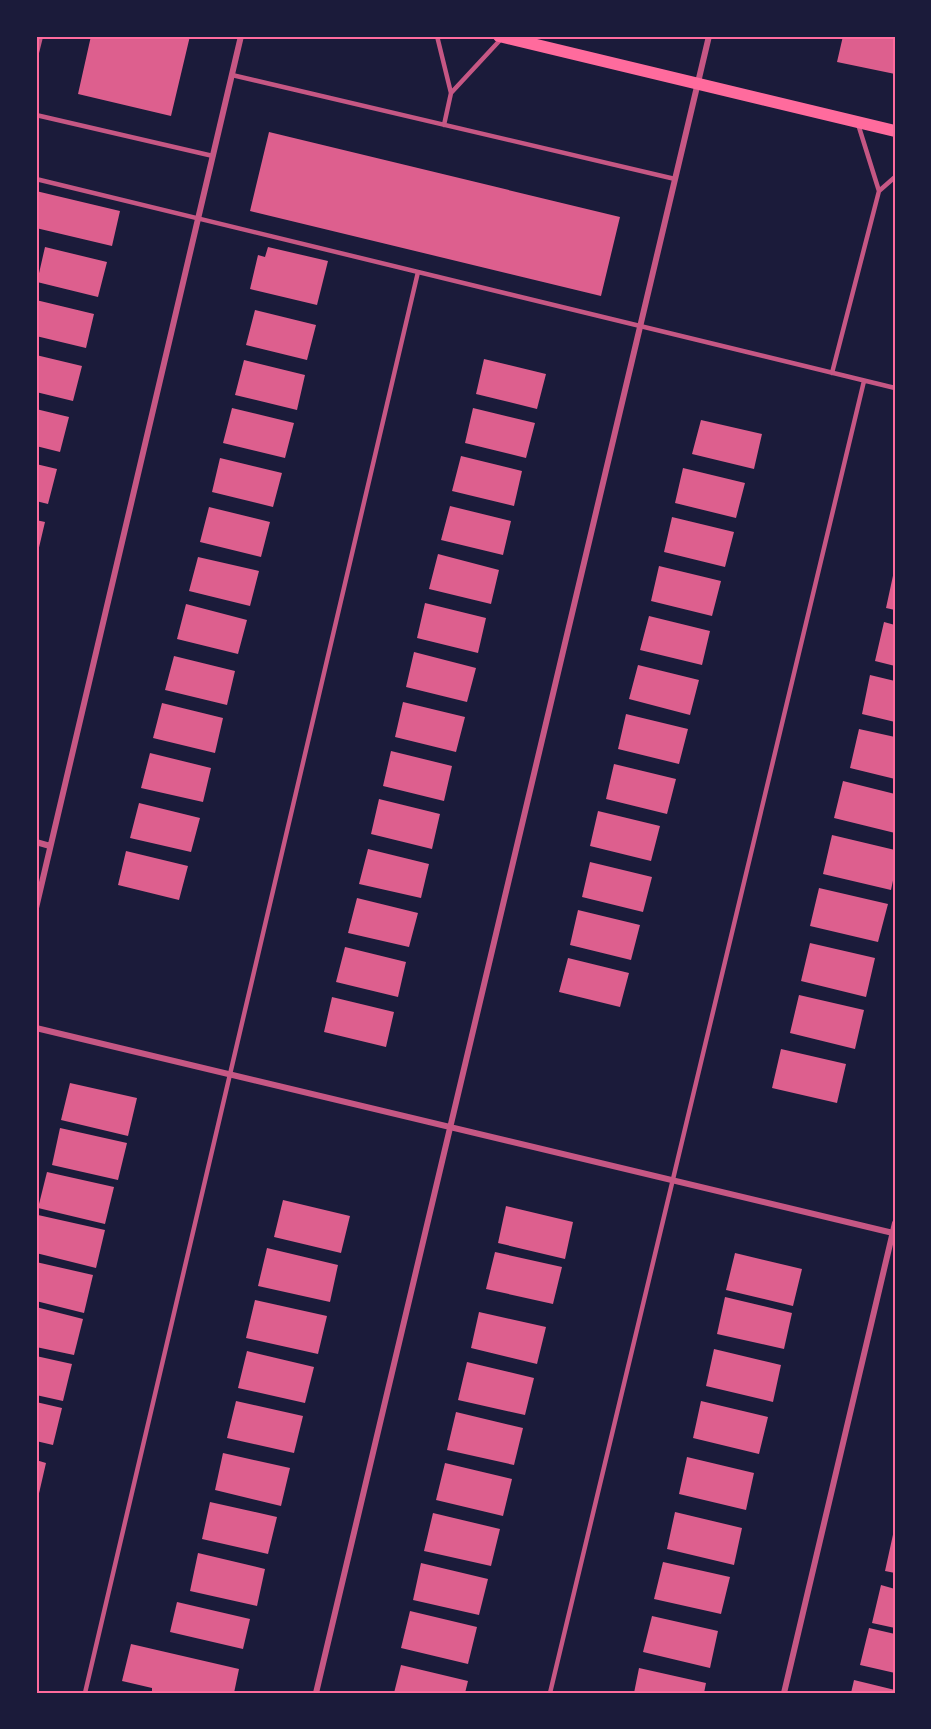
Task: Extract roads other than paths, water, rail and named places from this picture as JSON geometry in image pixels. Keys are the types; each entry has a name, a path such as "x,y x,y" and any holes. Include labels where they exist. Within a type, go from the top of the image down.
{"main road":[{"path":"501,37 534,40 697,84 895,131"}],"street":[{"path":"36,908 241,36"},
{"path":"316,1693 709,36"},
{"path":"36,842 50,846"},
{"path":"36,1028 892,1233"},
{"path":"784,1693 895,1223"}],"lane":[{"path":"36,56 40,36"},
{"path":"437,36 451,93 444,125"},
{"path":"451,93 501,37"},
{"path":"232,75 675,179"},
{"path":"36,115 213,156"},
{"path":"832,373 879,191 858,122"},
{"path":"879,191 895,177"},
{"path":"36,179 895,388"},
{"path":"85,1693 418,272"},
{"path":"550,1693 864,381"}]}
